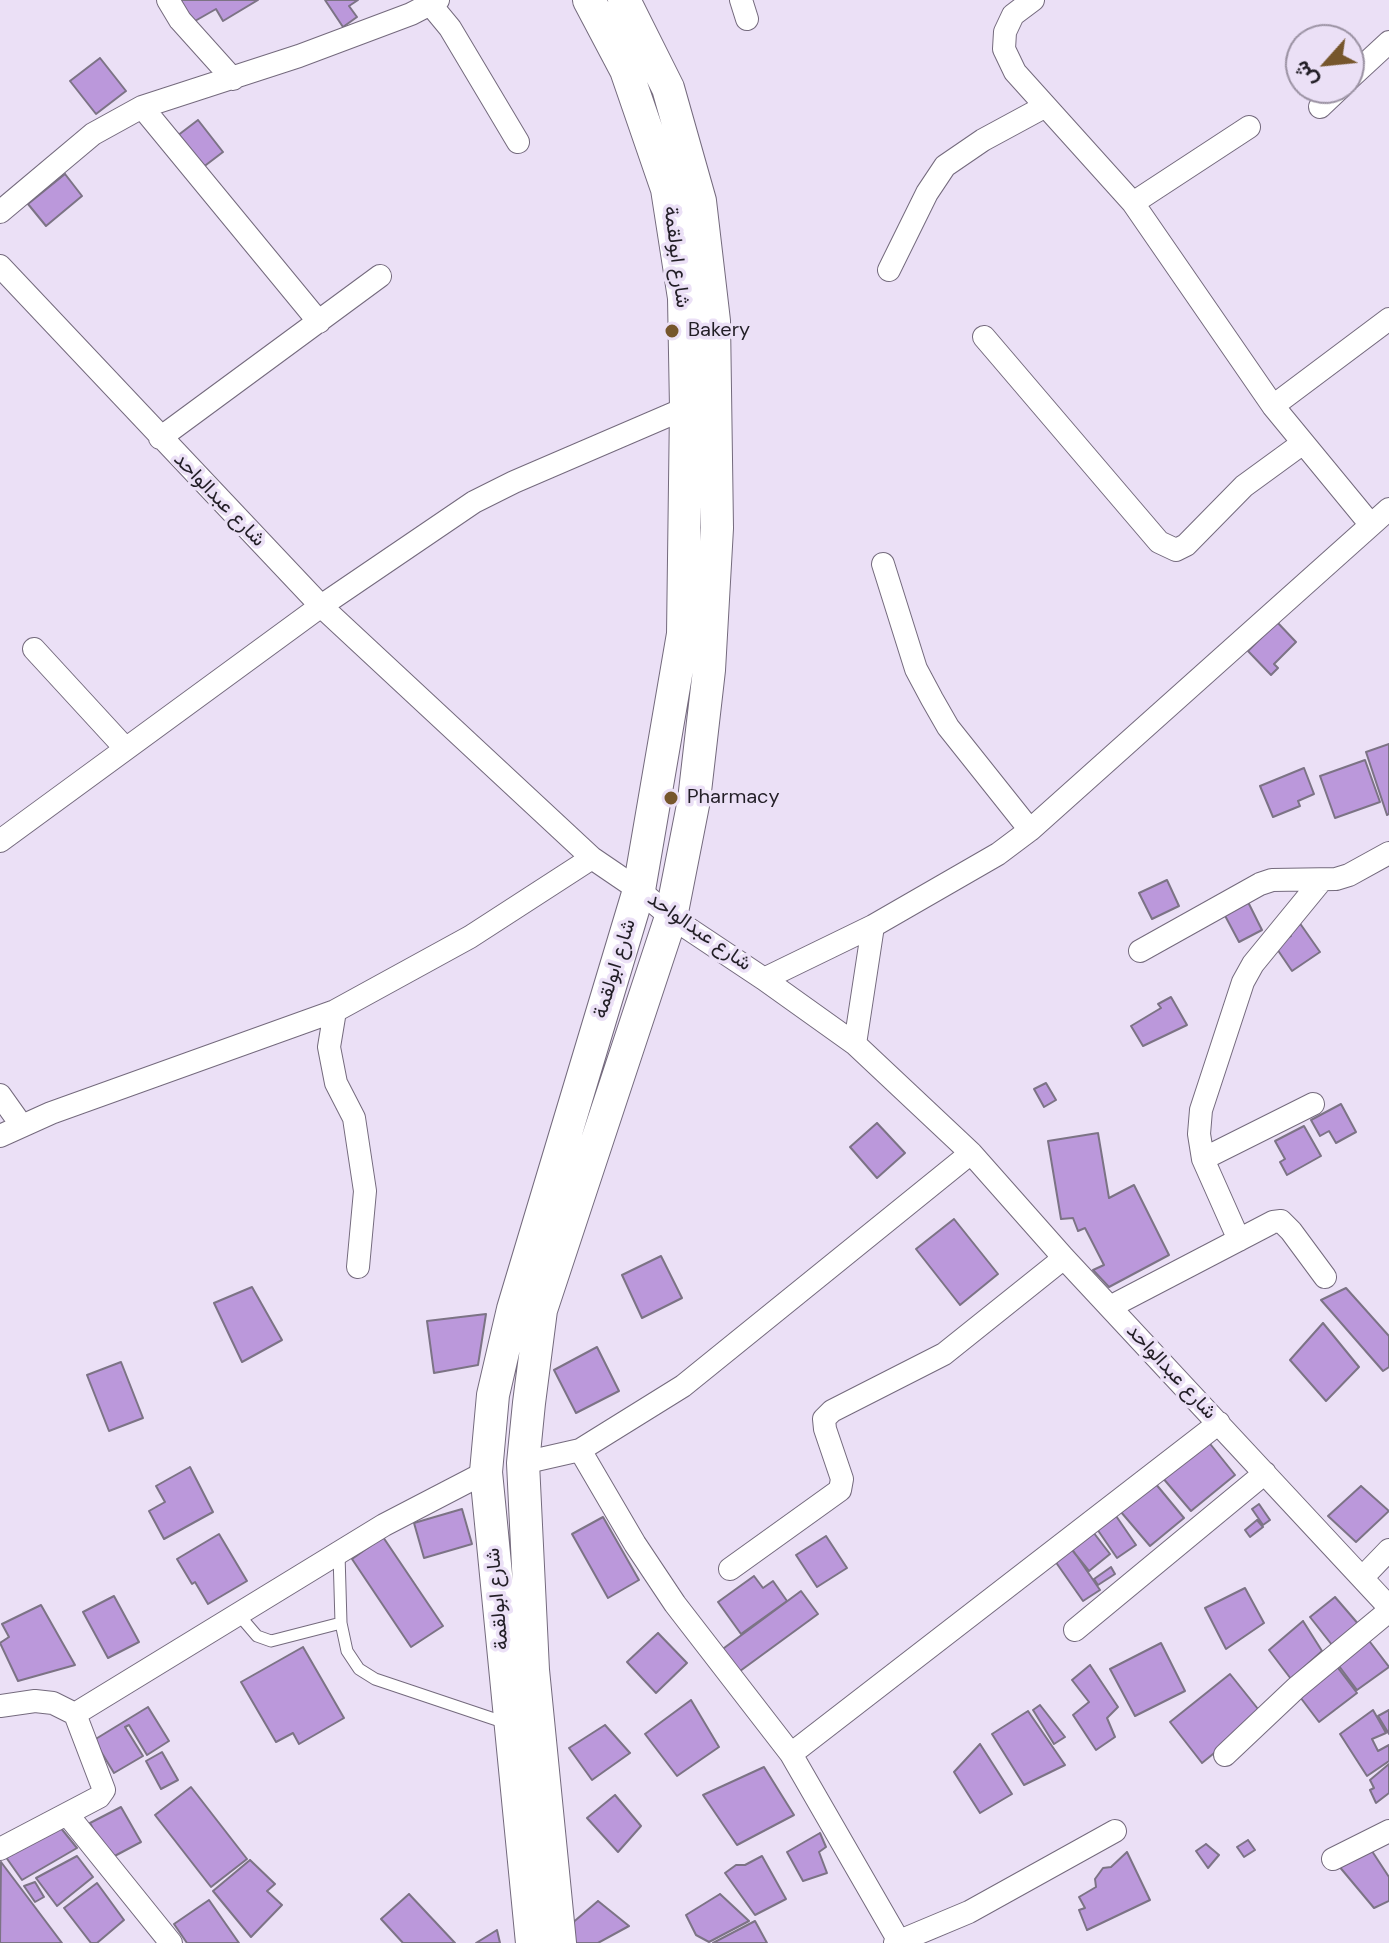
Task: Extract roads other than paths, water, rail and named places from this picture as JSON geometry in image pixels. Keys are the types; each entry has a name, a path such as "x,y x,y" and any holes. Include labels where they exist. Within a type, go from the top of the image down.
{"street":[{"path":"168,0 180,20 233,79"},
{"name":"شارع ابولقمة","path":"532,1943 486,1472 493,1395 513,1309 639,890 683,634 684,298 667,189 626,70 589,0"},
{"name":"شارع ابولقمة","path":"560,1943 533,1670 523,1463 541,1310 671,917 694,800 709,670 717,528 714,321 700,201 668,88 624,0"},
{"path":"1033,0 1013,15 1005,32 1004,49 1015,72 1133,203 1273,406 1371,525"},
{"path":"0,212 93,134 142,107 233,79 411,14 434,2 518,142"},
{"path":"1365,64 1389,42"},
{"path":"1320,107 1323,104"},
{"path":"142,107 319,322"},
{"path":"889,270 927,193 945,166 983,140 1044,107"},
{"path":"1133,203 1249,127"},
{"name":"شارع عبدالواحد","path":"0,266 321,606 592,858 639,890 671,917 855,1044 971,1153 1389,1609"},
{"path":"160,438 380,276"},
{"path":"1273,406 1389,319"},
{"path":"984,337 1159,542 1176,550 1186,545 1244,486 1303,443"},
{"path":"0,841 321,606 474,502 686,408"},
{"path":"764,979 873,926 998,854 1030,830 1389,509"},
{"path":"883,564 916,669 932,699 948,727 1030,830"},
{"path":"34,649 125,748"},
{"path":"1140,951 1260,884 1272,880 1321,881 1349,875 1389,853"},
{"path":"0,1136 335,1011 470,937 592,858"},
{"path":"1239,1240 1203,1159 1199,1134 1201,1110 1243,982 1253,964 1321,881"},
{"path":"855,1044 873,926"},
{"path":"335,1011 329,1047 336,1083 354,1118 365,1191 358,1267"},
{"path":"0,1095 22,1126"},
{"path":"1203,1159 1313,1104"},
{"path":"523,1463 580,1450 683,1386 971,1153"},
{"path":"1110,1307 1273,1222 1281,1221 1291,1231 1325,1277"},
{"path":"730,1569 840,1490 842,1479 825,1429 824,1419 832,1411 944,1354 1064,1258"},
{"path":"791,1754 1219,1423"},
{"path":"580,1450 635,1544 675,1604 791,1754 898,1942 969,1912 1115,1831"},
{"path":"75,1714 384,1525 486,1472"},
{"path":"1075,1630 1265,1473"},
{"path":"1362,1578 1389,1550"},
{"path":"1225,1755 1296,1688 1389,1609"},
{"path":"0,1706 35,1701 53,1703 75,1714 104,1790 99,1797 0,1849"},
{"path":"67,1814 171,1943"},
{"path":"1333,1859 1389,1831"}],"lane":[{"path":"339,1554 341,1623 347,1651 359,1669 375,1679 510,1724"},
{"path":"239,1615 257,1636 271,1641 341,1623"}],"place":[{"name":"Bakery","path":"672,331"},
{"name":"Pharmacy","path":"671,798"}]}
